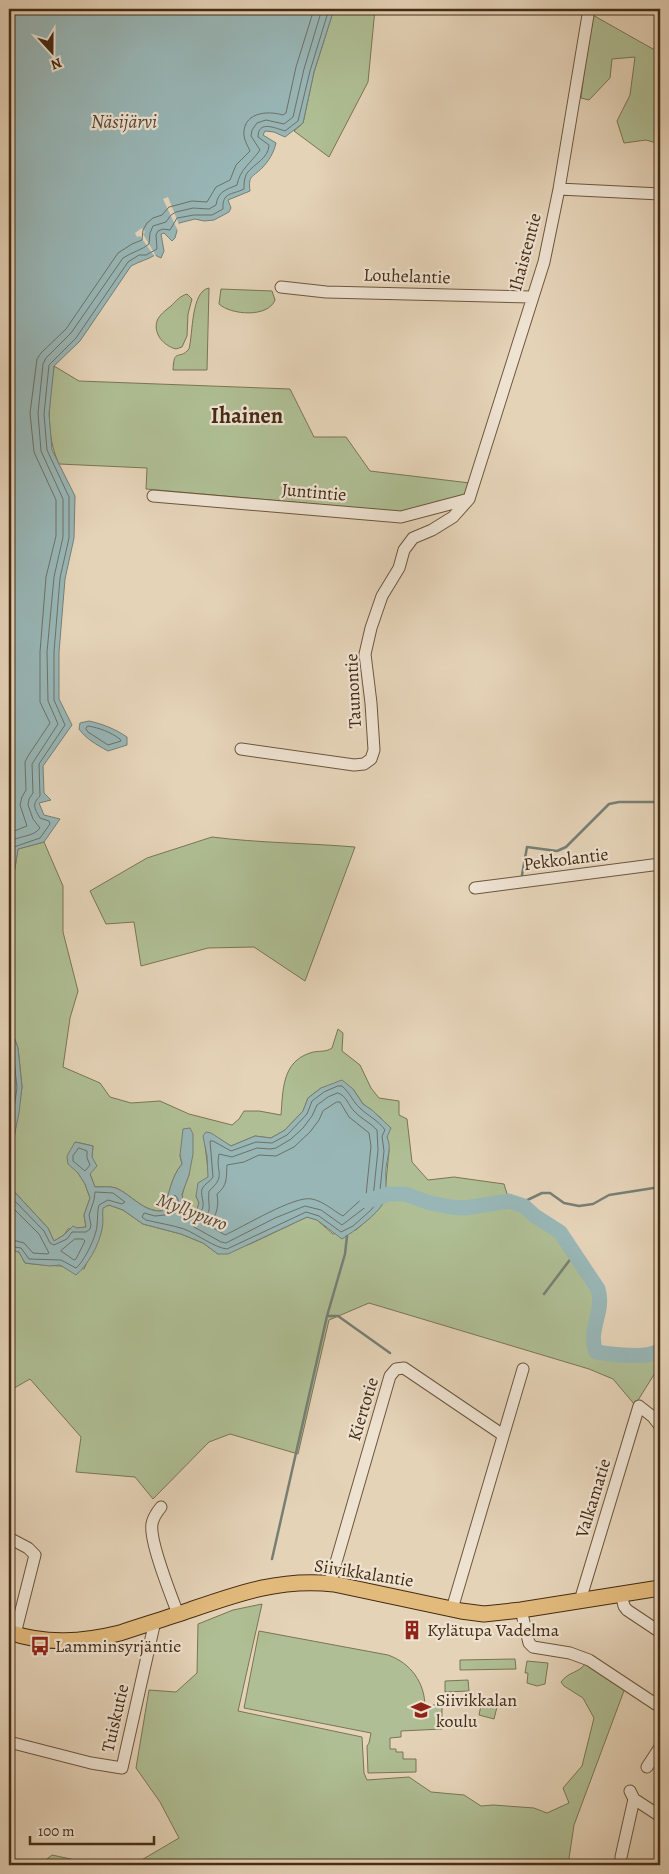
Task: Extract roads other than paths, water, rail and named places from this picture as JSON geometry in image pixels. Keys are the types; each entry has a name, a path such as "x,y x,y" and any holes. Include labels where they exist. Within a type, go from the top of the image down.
{"main road":[{"name":"Siivikkalantie","path":"12,1633 44,1641 60,1642 112,1635 245,1591 296,1583 330,1583 484,1614 660,1588"}],"street":[{"name":"Ihaistentie","path":"469,499 544,262 559,188 589,9"},
{"path":"559,188 660,194"},
{"name":"Louhelantie","path":"281,287 326,292 532,297"},
{"name":"Juntintie","path":"154,496 401,517 469,499"},
{"name":"Taunontie","path":"241,749 354,765 364,764 371,759 374,750 366,654 382,596 399,568 404,550 412,538 432,530 453,517 469,499"},
{"name":"Pekkolantie","path":"475,888 660,864"},
{"name":"Kiertotie","path":"330,1583 390,1376 396,1369 404,1368 503,1435"},
{"path":"452,1609 523,1369"},
{"name":"Valkamatie","path":"583,1600 582,1594 639,1406 653,1417 660,1426"},
{"path":"161,1507 154,1516 152,1526 156,1548 178,1614"},
{"path":"9,1538 28,1548 35,1555 12,1633"},
{"path":"620,1594 624,1606 628,1610 660,1632"},
{"path":"521,1610 530,1643 533,1647 570,1653 589,1660 660,1707"},
{"name":"Tuiskutie","path":"9,1742 91,1763 122,1768 155,1621"},
{"path":"647,1767 660,1747"},
{"path":"621,1857 632,1795 660,1816"}],"water":[{"name":"Näsijärvi","path":"9,9 334,9 314,72 303,123 285,137 274,132 265,131 263,135 276,143 273,153 267,162 250,179 250,191 228,200 231,208 229,212 214,220 204,221 195,219 179,223 175,238 172,241 164,233 161,234 164,251 161,258 155,255 131,266 80,341 54,366 49,414 52,450 75,496 74,538 65,579 59,652 59,699 72,725 43,766 44,793 51,800 39,803 44,815 60,819 44,842 18,849 11,893 9,895"},
{"path":"89,721 109,727 127,737 127,745 108,751 96,744 79,729 80,723"},
{"path":"9,1023 18,1048 22,1087 19,1113 9,1160"},
{"path":"342,1080 353,1089 363,1104 391,1128 387,1137 389,1149 383,1203 371,1217 342,1239 317,1220 307,1217 228,1254 218,1254 203,1243 181,1234 143,1224 123,1210 109,1205 103,1208 103,1226 96,1248 85,1266 76,1275 60,1265 50,1266 25,1263 19,1252 9,1250 9,1186 48,1228 54,1241 73,1226 77,1228 86,1227 84,1215 90,1198 85,1184 78,1173 68,1164 67,1156 75,1142 93,1146 92,1157 97,1166 90,1174 95,1187 116,1188 149,1209 162,1211 175,1175 182,1164 180,1155 183,1129 190,1128 193,1134 193,1154 189,1175 182,1194 184,1209 189,1213 197,1209 199,1203 196,1196 198,1183 208,1177 207,1156 203,1136 206,1132 211,1133 231,1146 255,1136 271,1138 285,1130 303,1111 308,1098 321,1088"}],"waterway":[{"path":"522,875 527,847 557,851 566,847 609,804 619,802 660,802"},
{"path":"519,1204 542,1193 550,1193 564,1203 579,1206 593,1204 609,1195 660,1187"},
{"name":"Myllypuro","path":"367,1201 389,1194 405,1194 430,1203 451,1207 465,1208 509,1201 524,1206 535,1216 560,1232 598,1289 600,1297 594,1336 596,1352 638,1356 660,1350"},
{"path":"272,1559 327,1316 345,1254 347,1236"},
{"path":"544,1294 575,1253"},
{"path":"327,1316 338,1316 390,1353"}],"place":[{"name":"Kylätupa Vadelma","path":"412,1630"},
{"name":"Lamminsyrjäntie","path":"40,1646"},
{"name":"Siivikkalan koulu","path":"421,1710"}],"district":[{"name":"Ihainen","path":"247,416"}]}
